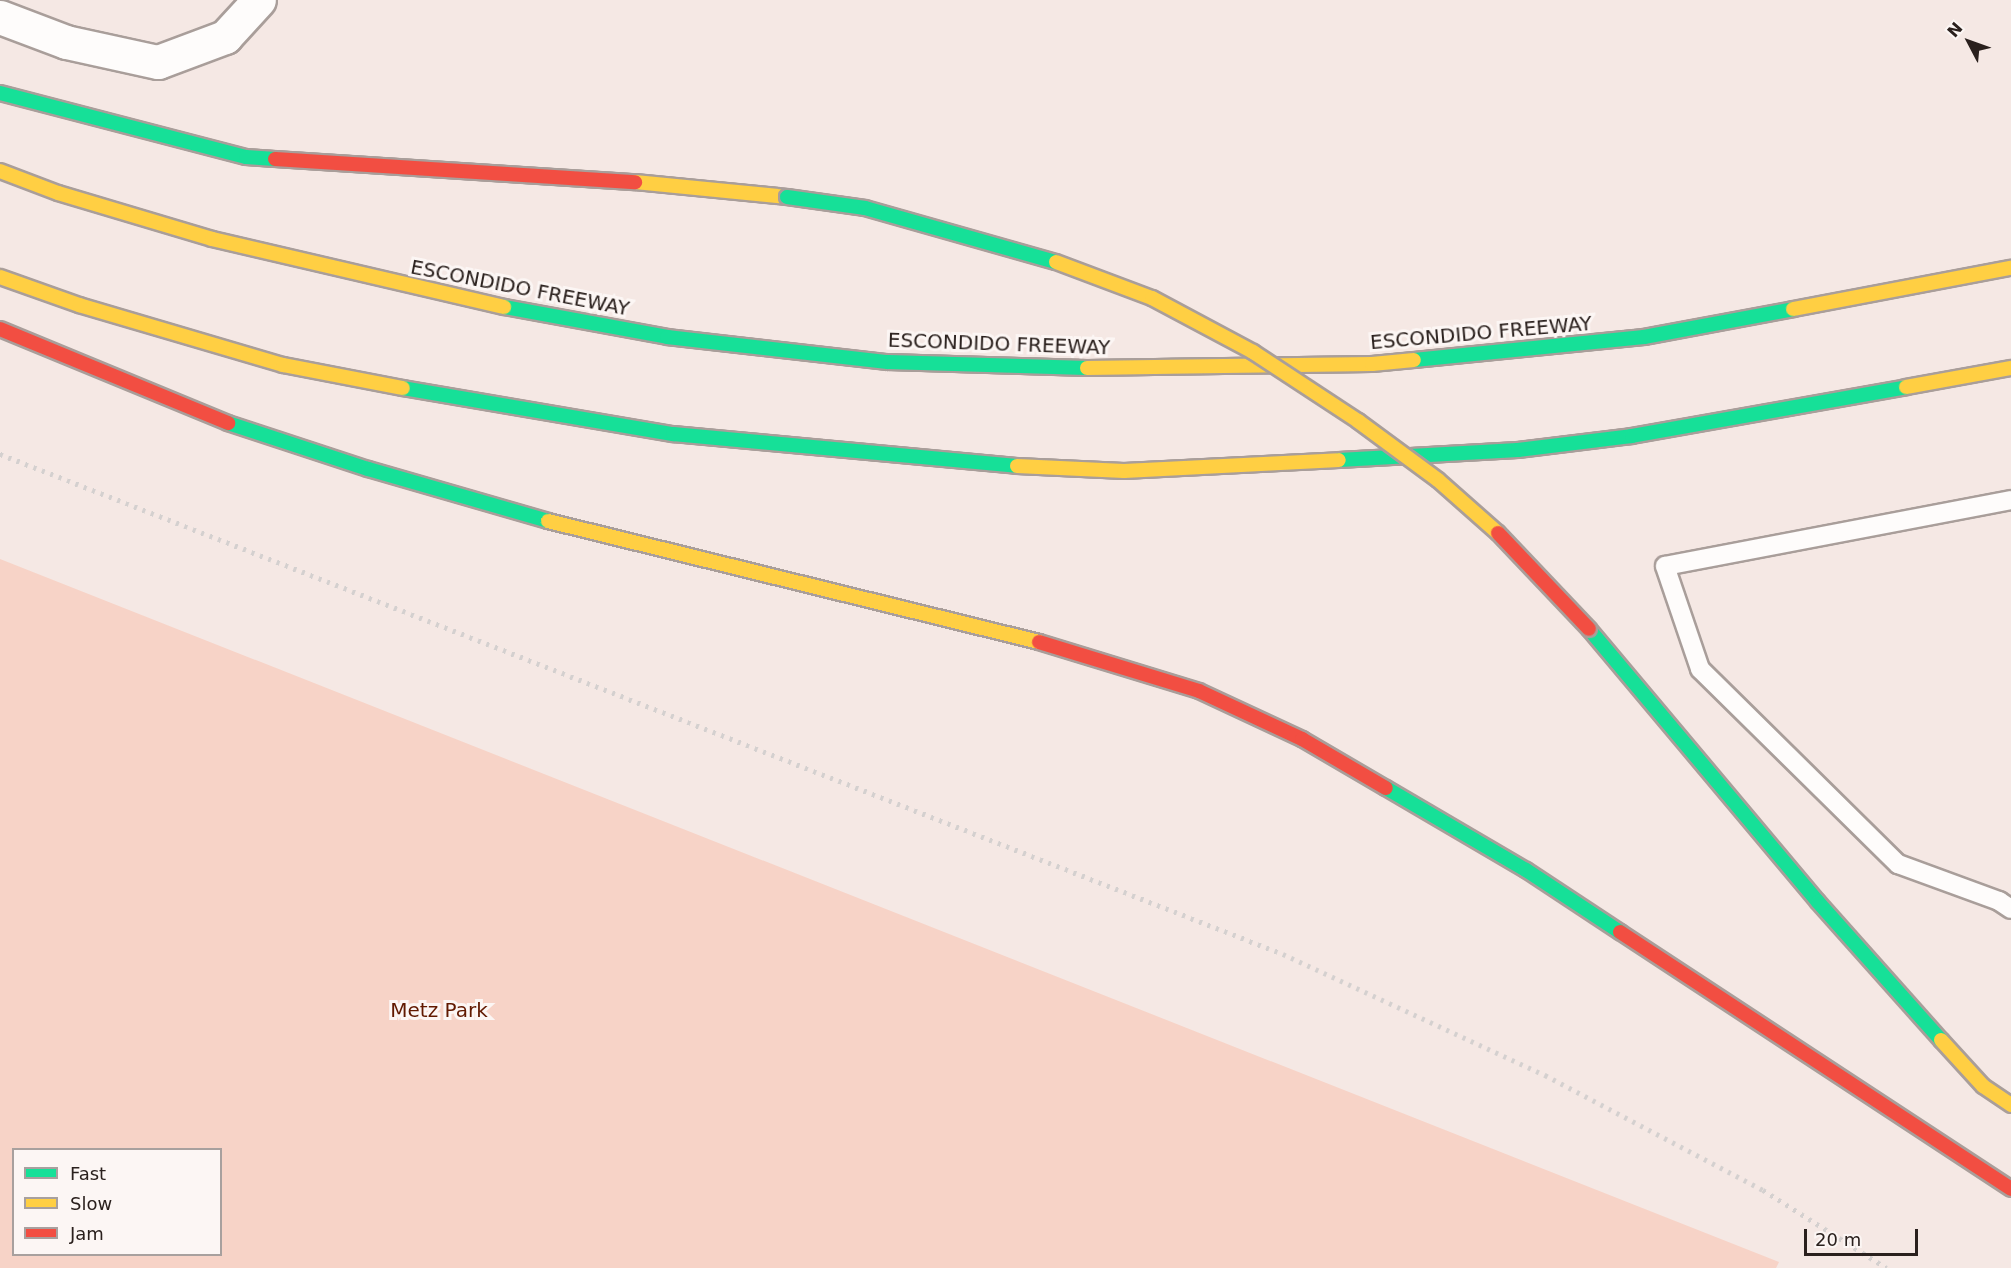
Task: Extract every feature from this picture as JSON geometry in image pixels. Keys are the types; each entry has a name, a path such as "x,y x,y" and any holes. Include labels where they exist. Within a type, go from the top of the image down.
{"highway":[{"path":"0,93 246,157 538,173 787,197 865,208 1079,268 1152,298 1253,352 1358,421 1438,480 1509,543 1589,629 1818,902 1983,1086 2011,1105"},
{"name":"ESCONDIDO FREEWAY","path":"0,171 58,193 212,239 474,302 667,336 888,362 1059,368 1372,363 1644,337 2011,268"},
{"path":"0,277 79,304 283,364 504,408 673,434 973,464 1136,470 1518,450 1632,436 2011,368"},
{"path":"0,329 228,423 368,470 569,526 1050,645 1199,691 1302,739 1526,870 2011,1189"}],"street":[{"path":"0,17 66,42 158,62 225,37 259,0"}],"lane":[{"path":"2011,500 1665,566 1700,669 1898,864 1999,901 2011,909"}],"green space":[{"name":"Metz Park","path":"0,559 1779,1262 1776,1268 0,1268"}],"railway":[{"path":"0,454 1283,954 1545,1075 1763,1190 1887,1268"}],"traffic: fast":[{"path":"0,93 246,157 275,159"},
{"path":"787,197 865,208 1056,262"},
{"path":"504,307 667,337 888,362 1087,368"},
{"path":"1414,360 1644,337 1793,309"},
{"path":"1339,460 1518,450 1632,436 1906,387"},
{"path":"403,388 673,434 1017,466"},
{"path":"228,423 368,469 548,521"},
{"path":"1589,629 1818,902 1941,1040"},
{"path":"1386,788 1526,870 1620,932"}],"traffic: slow":[{"path":"0,171 58,193 212,239 504,307"},
{"path":"635,182 787,197"},
{"path":"1056,262 1152,298 1253,352 1358,421 1438,480 1498,533"},
{"path":"1793,309 2011,268"},
{"path":"0,277 79,305 283,365 403,388"},
{"path":"1087,368 1372,364 1414,360"},
{"path":"1906,387 2011,368"},
{"path":"1017,466 1124,471 1339,460"},
{"path":"548,521 1039,642"},
{"path":"1941,1040 1983,1086 2011,1105"}],"traffic: jam":[{"path":"275,159 635,182"},
{"path":"0,329 228,423"},
{"path":"1498,533 1589,629"},
{"path":"1039,642 1199,691 1302,739 1386,788"},
{"path":"1620,932 2011,1189"}]}
